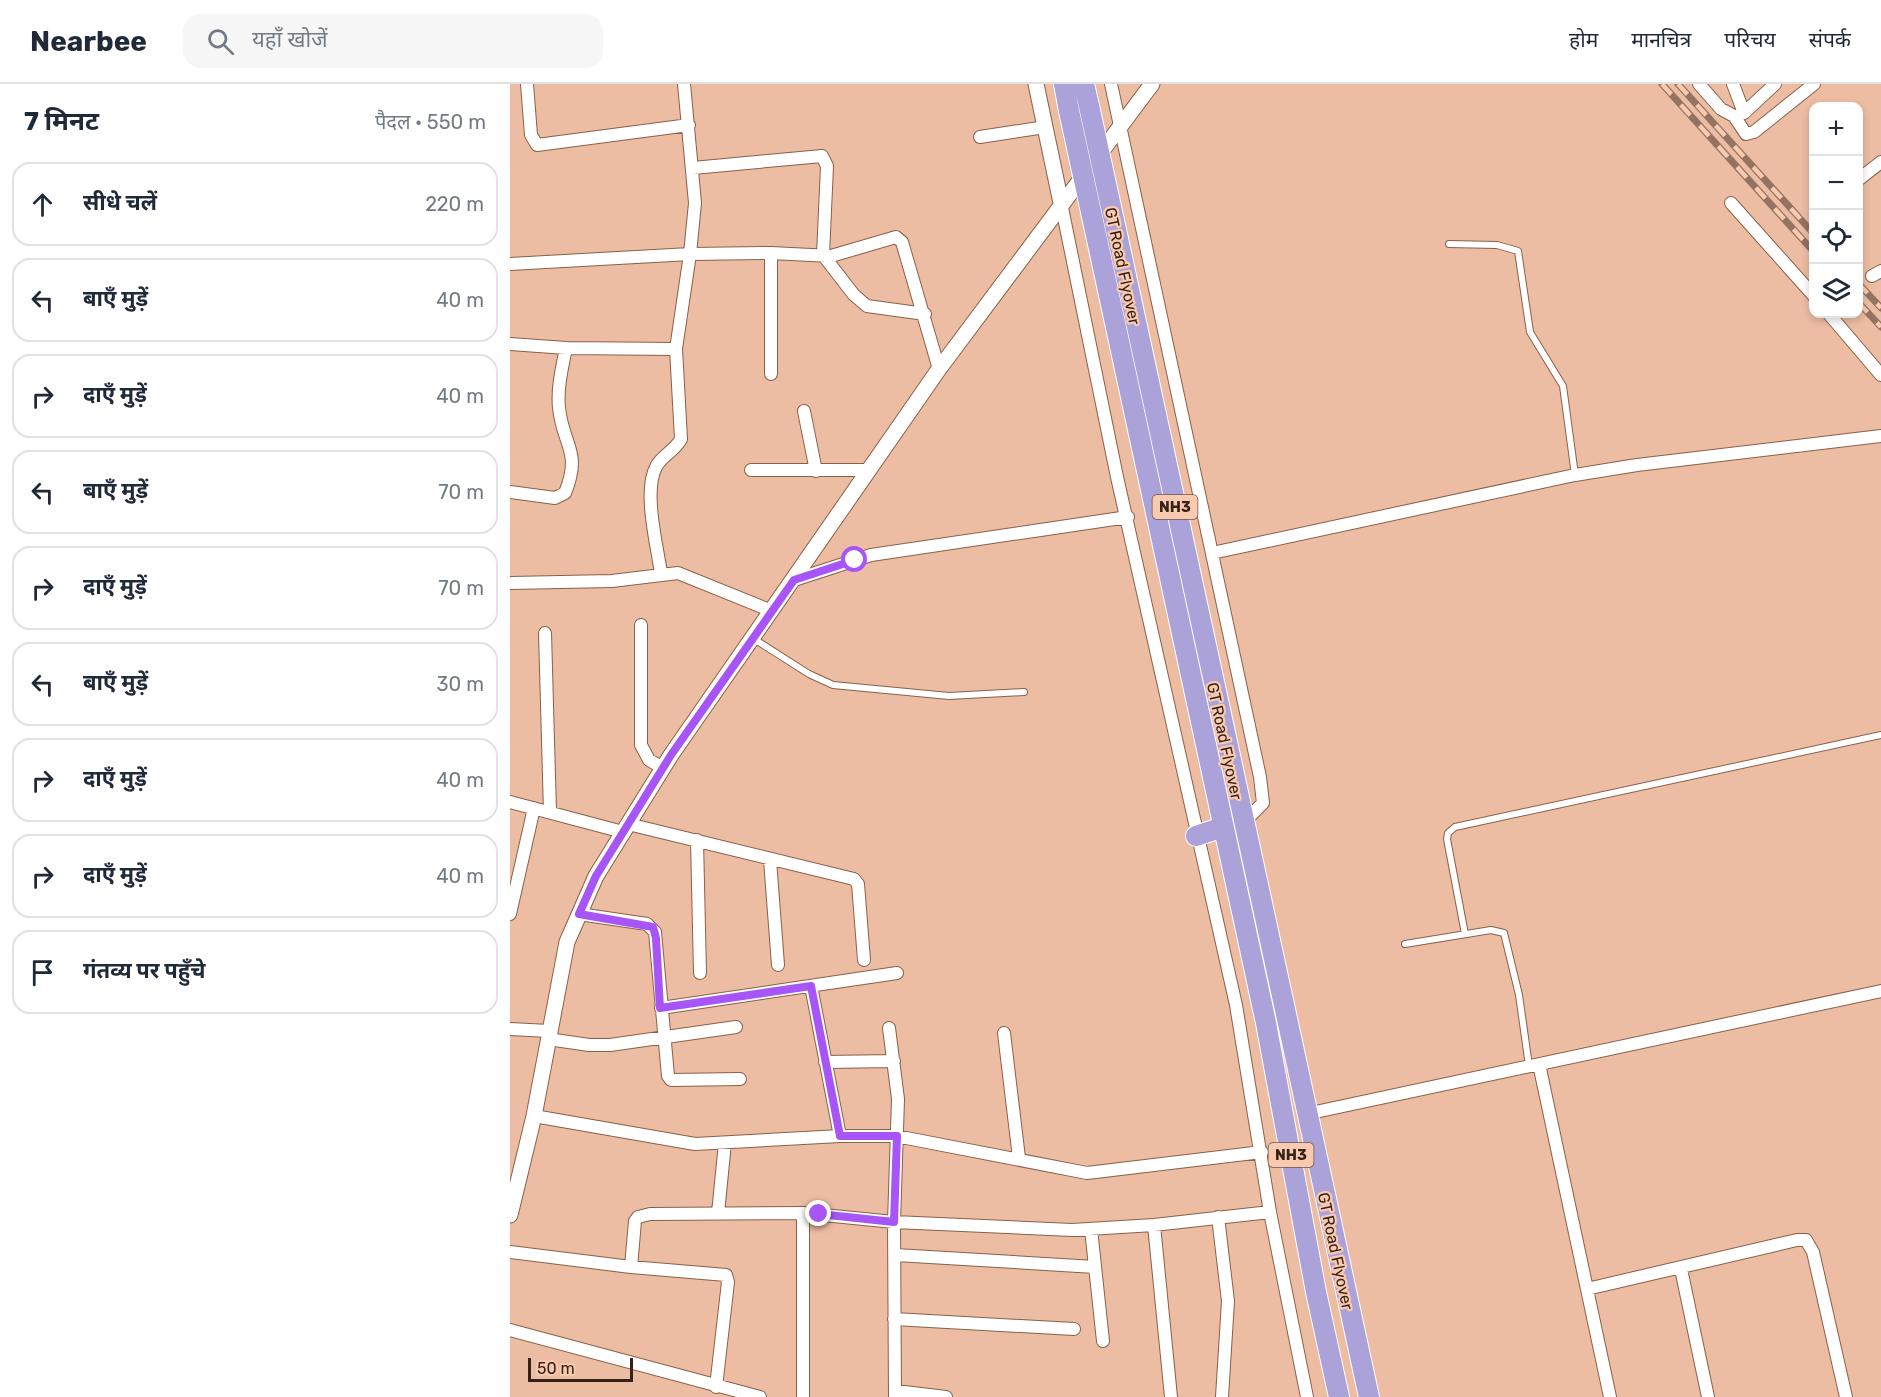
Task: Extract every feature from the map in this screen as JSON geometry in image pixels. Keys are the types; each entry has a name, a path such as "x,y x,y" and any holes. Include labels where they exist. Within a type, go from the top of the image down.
{"highway":[{"name":"GT Road Flyover","path":"1064,84 1266,1023 1316,1292 1339,1397"},
{"name":"GT Road Flyover","path":"1084,84 1369,1397"},
{"path":"1196,836 1224,827"}],"street":[{"path":"527,84 531,135 537,146 689,125"},
{"path":"661,573 651,502 651,477 657,464 681,440 676,349 695,203 684,84"},
{"path":"1036,84 1196,836 1236,1005 1262,1152 1270,1212 1307,1397"},
{"path":"1111,84 1261,786 1263,803 1243,823"},
{"path":"510,1215 534,1116 567,942 596,876 663,768 939,369 1152,84"},
{"path":"1699,84 1721,109 1739,115"},
{"path":"1733,84 1739,115 1746,134 1754,132 1814,84"},
{"path":"1739,115 1775,84"},
{"path":"980,137 1045,127"},
{"path":"693,168 822,156 826,166 824,255 854,295 867,306 925,314"},
{"path":"1863,176 1881,162"},
{"path":"1731,203 1809,290"},
{"path":"510,264 690,254 824,255 838,254 896,237 902,242 925,314 939,369"},
{"path":"771,253 771,374"},
{"path":"1832,318 1881,375"},
{"path":"510,344 566,348 676,349"},
{"path":"510,492 555,498 560,497 567,489 574,463 560,418 558,391 566,348"},
{"path":"804,411 816,471"},
{"path":"1212,553 1575,475 1649,463 1881,436"},
{"path":"751,470 870,470"},
{"path":"794,580 871,555 1128,517"},
{"path":"510,583 626,580 661,573 685,575 772,612"},
{"path":"641,626 641,746 649,760 663,768"},
{"path":"545,633 550,812"},
{"path":"510,802 626,828 697,840 857,881 864,960"},
{"path":"510,914 534,808"},
{"path":"697,840 700,973"},
{"path":"770,860 778,965"},
{"path":"579,914 653,927 656,938 660,1008 668,1076 671,1080 740,1079"},
{"path":"660,1008 897,974"},
{"path":"811,986 840,1136"},
{"path":"1306,1114 1881,991"},
{"path":"510,1029 600,1045 664,1039 736,1027"},
{"path":"889,1028 898,1099 894,1222 896,1394 946,1397"},
{"path":"1004,1033 1019,1158"},
{"path":"825,1062 894,1061"},
{"path":"1534,1065 1610,1397"},
{"path":"534,1116 675,1142 725,1143 840,1136 897,1136 1087,1173 1262,1152"},
{"path":"718,1213 725,1143"},
{"path":"631,1267 635,1221 638,1217 650,1214 803,1213 894,1222 1090,1230 1270,1212"},
{"path":"803,1213 803,1397"},
{"path":"1218,1218 1228,1301 1222,1397"},
{"path":"1154,1225 1171,1397"},
{"path":"1090,1230 1103,1341"},
{"path":"1587,1289 1681,1269 1797,1240 1810,1242 1846,1397"},
{"path":"510,1252 631,1267 726,1275 728,1282 716,1387"},
{"path":"896,1255 1095,1267"},
{"path":"1681,1269 1708,1397"},
{"path":"894,1319 1074,1329"},
{"path":"510,1330 760,1397"}],"lane":[{"path":"1449,244 1497,245 1518,251 1530,332 1563,386 1575,475"},
{"path":"753,638 809,674 833,685 949,696 1024,692"},
{"path":"1465,934 1447,839 1448,833 1455,827 1881,735"},
{"path":"1405,944 1491,930 1504,933 1534,1065"}],"railway":[{"path":"1662,84 1809,246"},
{"path":"1678,84 1809,228"},
{"path":"1863,288 1881,308"},
{"path":"1863,307 1881,327"}],"route":[{"path":"819,1214 894,1222 897,1136 840,1136 811,986 660,1008 656,938 653,927 579,914 596,876 671,755 794,580 855,560"}]}
